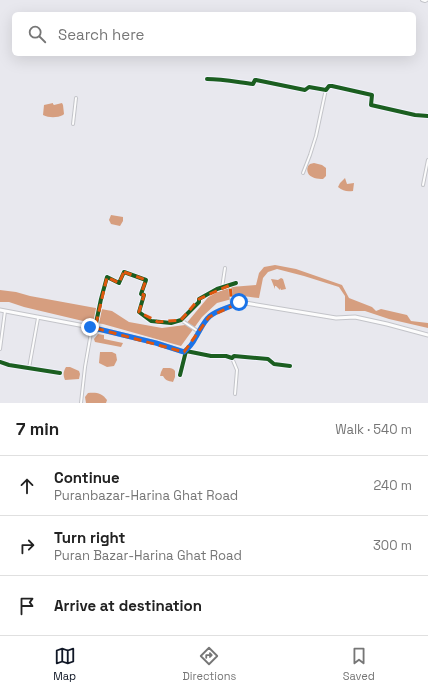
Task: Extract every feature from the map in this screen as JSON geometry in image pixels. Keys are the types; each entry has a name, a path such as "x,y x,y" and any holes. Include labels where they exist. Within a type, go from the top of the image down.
{"main road":[{"path":"0,310 94,328 156,343 185,352 191,346 209,317 218,311 239,302 336,318 355,317 428,335"}],"street":[{"path":"422,0 427,0"},
{"path":"207,79 222,79 253,84 255,80 305,90 308,87 326,90 329,86 332,86 372,95 371,105 415,115 428,116"},
{"path":"303,173 308,162 321,117 326,89"},
{"path":"73,124 76,98"},
{"path":"423,185 428,160"},
{"path":"222,288 225,268"},
{"path":"80,403 85,367 101,299 108,277 119,283 124,272 146,280 140,294 144,295 139,312 151,320 172,323 181,320 199,302 199,299 217,289 236,283"},
{"path":"230,286 232,306"},
{"path":"0,349 5,311"},
{"path":"29,368 38,317"},
{"path":"181,320 199,332"},
{"path":"180,375 185,352 211,356 226,356 232,358 234,356 268,359 274,364 290,366"},
{"path":"232,358 237,370 235,394"},
{"path":"0,362 9,365 60,373"}],"highlighted area":[{"path":"124,272 146,280 141,294 144,295 139,312 158,322 181,320 199,299 230,285 232,306 209,317 184,352 95,328 107,277 119,283"}],"shaded area":[{"path":"62,103 64,114 53,117 43,115 44,105"},
{"path":"314,163 322,165 326,168 326,176 323,179 309,175 307,170 308,166"},
{"path":"345,178 347,184 354,183 353,191 345,191 338,187"},
{"path":"111,215 123,217 123,221 120,226 111,224 109,220"},
{"path":"275,265 296,269 342,285 349,298 372,307 376,311 381,309 407,315 411,321 428,323 428,328 389,319 365,311 345,311 345,296 339,287 277,269 268,272 263,278 259,298 243,296 217,303 202,317 181,346 103,324 83,321 9,302 0,302 0,290 112,311 129,322 162,328 185,325 210,295 231,287 256,285 259,273 264,267"},
{"path":"281,278 283,279 286,289 281,290 281,288 280,290 275,286 275,289 271,279 278,280"},
{"path":"98,334 104,335 104,339 123,343 121,347 95,342 94,339"},
{"path":"100,352 112,352 116,354 117,360 114,366 107,367 99,363"},
{"path":"66,367 79,371 79,379 65,380 64,370"},
{"path":"163,368 171,368 175,371 173,382 167,380 163,376 160,376"},
{"path":"88,393 101,394 107,400 106,403 86,403 85,397"}],"cycle path":[{"path":"207,79 253,84 256,80 305,90 309,87 326,90 329,86 332,86 372,95 371,105 415,115 428,116"},
{"path":"95,328 107,277 119,283 124,272 146,280 141,294 144,295 139,312 151,321 171,323 181,320 199,302 199,299 217,289 236,283"},
{"path":"180,375 186,351 211,356 226,356 232,358 234,356 268,359 274,364 290,366"},
{"path":"0,362 9,365 60,373"}],"route":[{"path":"90,327 156,343 184,352 191,346 209,317 218,311 239,302"}]}
